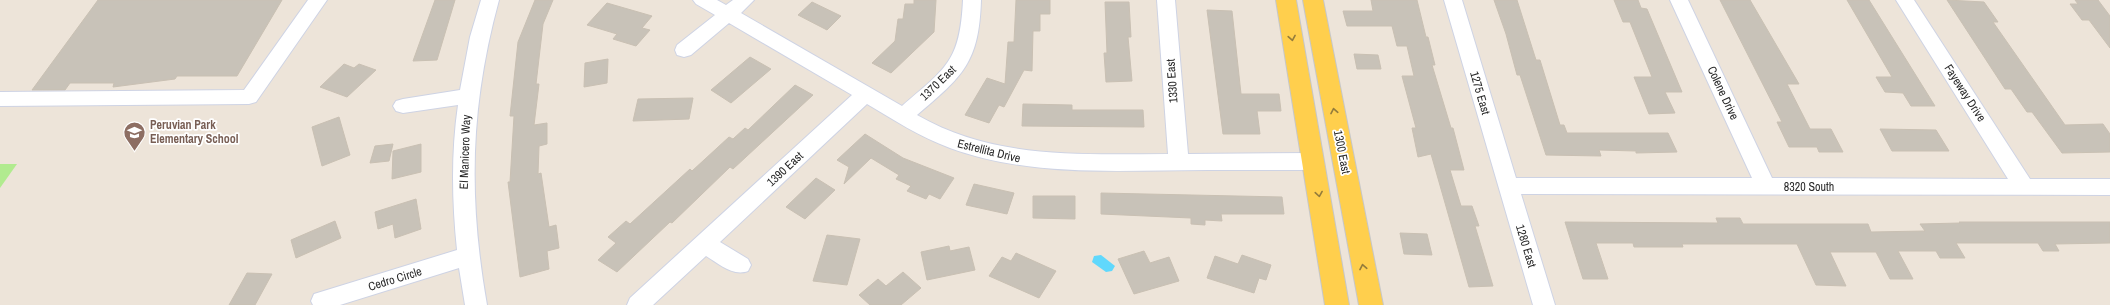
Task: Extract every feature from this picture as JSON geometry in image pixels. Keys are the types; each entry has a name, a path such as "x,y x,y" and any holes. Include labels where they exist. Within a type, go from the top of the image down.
{"main road":[{"path":"1286,0 1337,305"},
{"name":"1300 East","path":"1313,0 1371,305"}],"street":[{"path":"0,99 249,97 318,0"},
{"name":"El Manicero Way","path":"476,305 468,256 464,200 464,170 468,96 476,53 490,0"},
{"name":"Estrellita Drive","path":"702,0 904,115 927,130 950,141 974,149 1020,159 1065,162 1313,162"},
{"path":"684,50 745,0"},
{"name":"1370 East","path":"904,115 959,63 968,39 972,0"},
{"name":"1330 East","path":"1166,0 1179,162"},
{"name":"1275 East","path":"1453,0 1508,186"},
{"name":"Colene Drive","path":"1679,0 1766,187"},
{"name":"Fayeway Drive","path":"1905,0 2024,187"},
{"name":"1390 East","path":"638,305 866,94"},
{"path":"403,106 468,96"},
{"name":"8320 South","path":"1508,186 2110,187"},
{"name":"1280 East","path":"1508,186 1544,305"},
{"path":"704,244 740,265"},
{"name":"Cedro Circle","path":"322,301 468,256"}],"green space":[{"path":"0,164 17,164 0,188"}],"water":[{"path":"1101,255 1115,266 1112,271 1106,272 1092,262 1094,256"}],"building":[{"path":"98,0 282,0 237,76 177,76 175,79 113,87 114,83 70,83 65,90 32,90"},
{"path":"435,0 455,0 437,60 413,61"},
{"path":"535,0 553,0 543,24 536,84 539,84 534,125 547,123 547,144 539,146 538,174 541,173 549,227 556,225 559,248 547,251 549,269 520,277 508,182 510,182 514,116 510,116 518,42"},
{"path":"914,0 936,0 934,32 891,73 872,63 895,41 898,19 903,19 905,4 914,4"},
{"path":"1016,0 1050,0 1050,14 1040,14 1040,31 1033,31 1032,71 1024,70 1004,107 999,105 989,123 965,115 987,78 1005,84 1008,42 1014,42"},
{"path":"1371,0 1417,0 1426,37 1428,37 1435,65 1432,65 1451,128 1453,128 1464,170 1450,170 1461,206 1472,206 1479,226 1475,226 1493,286 1469,287 1431,154 1418,157 1412,128 1416,128 1402,76 1414,76 1407,46 1397,46 1392,26 1347,26 1343,11 1373,11"},
{"path":"1494,0 1517,0 1536,60 1540,60 1560,125 1564,125 1567,133 1668,133 1677,152 1636,153 1636,151 1599,150 1601,156 1546,155 1520,75 1517,75 1506,34"},
{"path":"1614,0 1638,0 1641,8 1647,9 1682,92 1665,92 1675,113 1649,114 1634,77 1652,77 1630,22 1623,22"},
{"path":"1720,0 1750,0 1799,84 1787,84 1810,129 1831,129 1843,152 1819,152 1817,147 1789,147 1777,122 1782,122"},
{"path":"1847,0 1869,0 1935,106 1911,106 1903,93 1885,92 1876,77 1892,77"},
{"path":"1947,0 1984,2 1998,22 1993,22 2065,125 2103,124 2110,134 2110,152 2062,153 2032,112 2027,112 2011,89 2005,89"},
{"path":"2075,0 2098,0 2110,16 2110,48 2089,20 2082,20 2070,4 2078,4"},
{"path":"812,2 841,16 827,30 798,15"},
{"path":"1105,2 1129,2 1131,37 1128,37 1132,81 1106,82 1104,53 1107,53"},
{"path":"607,3 652,16 642,28 650,30 636,46 613,39 617,34 587,25"},
{"path":"1207,10 1232,11 1241,94 1279,94 1281,111 1257,111 1260,134 1223,134"},
{"path":"1354,54 1378,55 1381,69 1357,69"},
{"path":"750,57 771,69 731,103 711,90"},
{"path":"608,59 607,83 584,87 585,63"},
{"path":"344,64 354,68 359,64 376,70 347,97 320,87"},
{"path":"795,85 813,95 733,169 730,167 672,223 670,222 617,272 598,260 616,243 608,237 626,221 630,224 690,169 692,171 729,137 733,139 745,128 748,130"},
{"path":"693,98 689,119 633,121 638,99"},
{"path":"1023,104 1072,105 1072,110 1143,110 1144,127 1022,126"},
{"path":"339,117 350,155 322,166 312,127"},
{"path":"1880,129 1936,130 1949,151 1892,151"},
{"path":"865,134 903,158 954,178 940,199 929,194 926,199 907,191 911,186 896,179 899,175 871,158 844,184 849,167 837,160"},
{"path":"393,144 389,161 370,163 375,146"},
{"path":"421,144 421,172 392,179 393,151"},
{"path":"816,178 835,190 805,219 786,207"},
{"path":"974,184 1014,193 1007,214 966,205"},
{"path":"1101,193 1282,197 1284,214 1221,214 1222,221 1205,220 1205,225 1191,224 1191,218 1101,214"},
{"path":"1033,196 1075,196 1075,219 1033,218"},
{"path":"416,199 421,229 395,238 393,224 378,229 375,212"},
{"path":"1716,218 1740,218 1743,224 1868,224 1871,232 1925,231 1920,224 1960,223 1959,222 2110,222 2110,243 2055,244 2059,251 2043,251 2038,243 1956,243 1965,258 1940,258 1936,251 1898,251 1913,279 1890,279 1876,252 1830,252 1846,286 1816,285 1797,244 1682,244 1683,247 1634,247 1633,243 1596,243 1608,279 1583,279 1565,222 1718,223"},
{"path":"335,221 341,238 296,258 291,240"},
{"path":"1400,233 1427,234 1432,255 1404,254"},
{"path":"827,235 860,239 847,285 813,281"},
{"path":"949,246 950,251 969,247 975,270 927,280 921,252"},
{"path":"1144,251 1150,263 1169,257 1179,281 1134,294 1118,259"},
{"path":"1016,253 1056,271 1039,298 989,276 1002,257 1011,261"},
{"path":"1242,255 1271,265 1266,280 1259,278 1254,293 1207,278 1215,256 1238,264"},
{"path":"903,272 921,288 901,305 870,305 859,295 878,279 886,286"},
{"path":"247,273 272,274 255,305 229,305"}],"place":[{"name":"Peruvian Park Elementary School","path":"134,152"}]}
